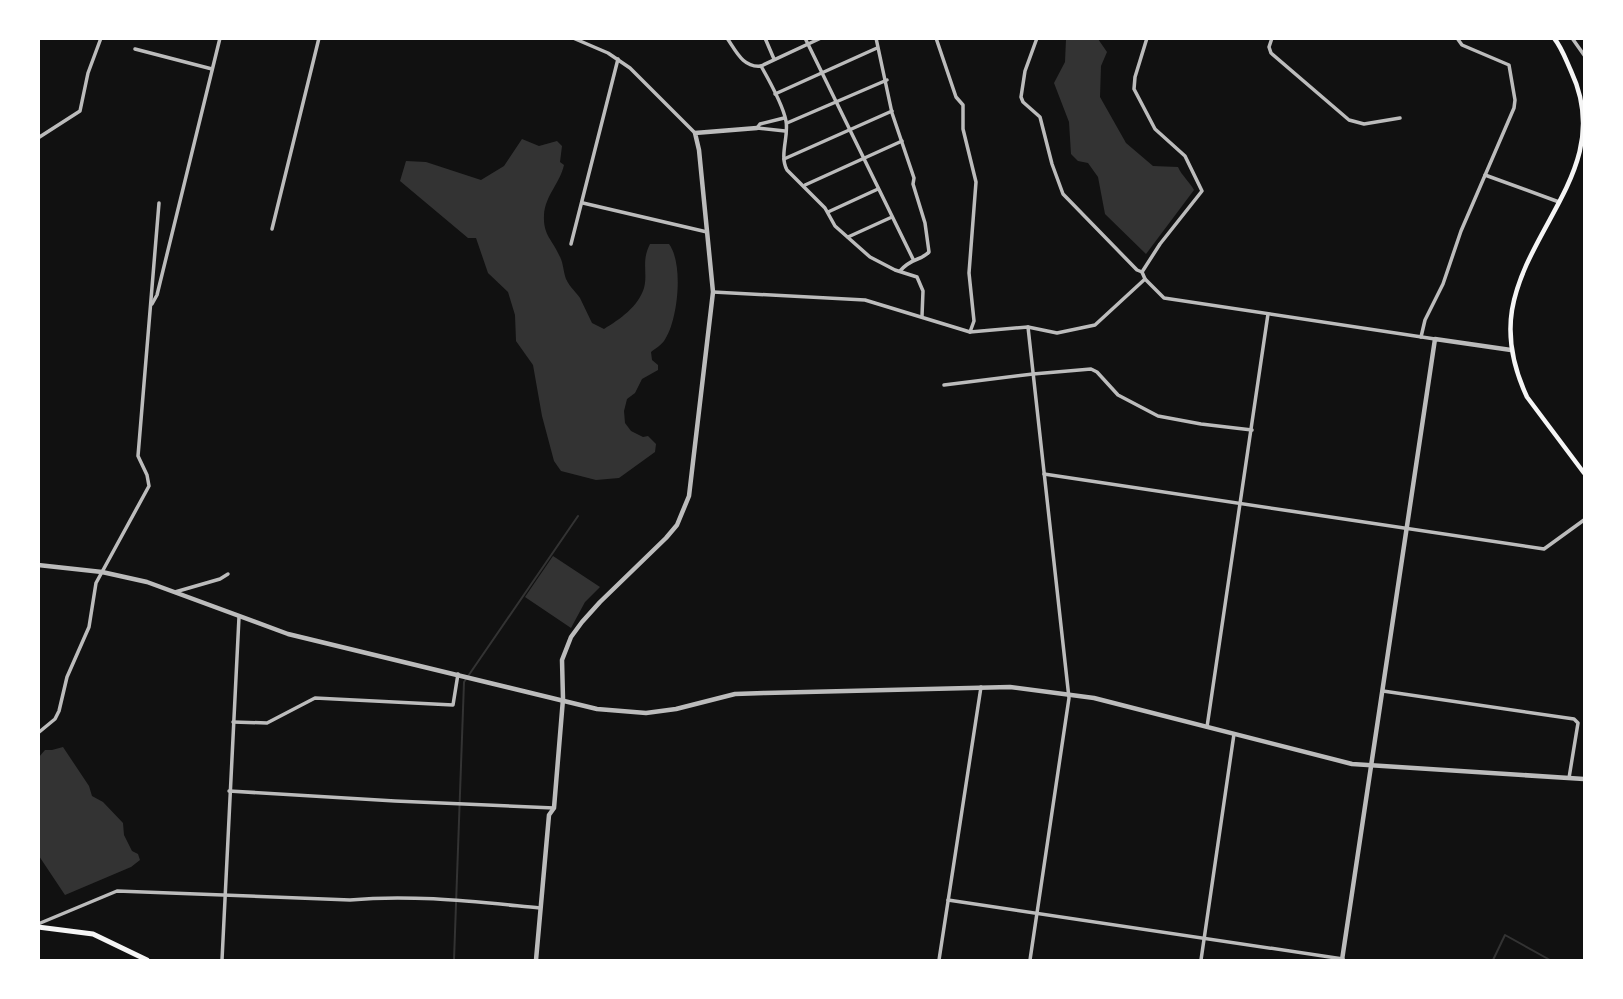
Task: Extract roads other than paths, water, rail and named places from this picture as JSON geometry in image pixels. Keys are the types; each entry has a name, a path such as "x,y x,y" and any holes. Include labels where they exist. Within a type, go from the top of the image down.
{"main road":[{"path":"1554,38 1578,86 1583,116 1583,149 1574,174 1527,266 1516,295 1511,323 1511,350 1520,383 1527,397 1584,473"},
{"path":"38,926 93,934 144,960"}],"street":[{"path":"38,138 80,111 88,73 101,38"},
{"path":"150,306 157,295 220,38"},
{"path":"272,229 319,38"},
{"path":"536,961 549,815 554,808 563,699 562,660 570,637 600,602 666,538 677,525 684,509 690,488 713,292 695,133 630,68 618,59 573,38"},
{"path":"727,38 746,65 752,67 761,66 821,38"},
{"path":"765,38 774,60"},
{"path":"805,38 913,260"},
{"path":"876,38 892,111 914,178 913,184 925,223 929,252 900,271"},
{"path":"936,38 951,85 963,105 963,129 976,181 968,272 974,321 971,332"},
{"path":"1037,38 1025,71 1021,97 1040,117 1063,194 1142,272 1145,279 1164,298 1511,350"},
{"path":"1142,272 1153,253 1202,191 1185,156 1155,130 1134,89 1147,38"},
{"path":"1272,38 1269,47 1271,53 1349,120 1364,124 1400,118"},
{"path":"1421,337 1424,320 1443,284 1461,231 1515,104 1507,63 1462,45 1457,38"},
{"path":"1572,38 1584,55"},
{"path":"775,94 877,48"},
{"path":"135,49 212,69"},
{"path":"571,244 618,59"},
{"path":"761,66 787,124 784,159 787,170 828,212 835,226 870,257 919,280 923,291 922,316"},
{"path":"787,124 887,80"},
{"path":"784,159 892,111"},
{"path":"757,128 761,124 785,118"},
{"path":"695,133 757,128 785,131"},
{"path":"805,186 902,142"},
{"path":"1485,175 1560,202"},
{"path":"828,212 878,189"},
{"path":"583,202 708,232"},
{"path":"38,733 55,719 59,712 67,677 89,627 96,583 149,486 138,456 159,203"},
{"path":"848,237 892,217"},
{"path":"713,292 865,300 971,332 1028,327 1057,333 1095,326 1145,279"},
{"path":"1207,727 1268,314"},
{"path":"1028,327 1069,693 1030,961"},
{"path":"948,900 1342,960 1435,339"},
{"path":"944,385 1094,370 1118,395 1158,416 1252,430"},
{"path":"1044,474 1544,550 1584,520"},
{"path":"38,565 102,572 147,582 288,634 597,709 646,713 676,709 735,694 1010,687 1069,693 1333,760 1371,766 1584,779"},
{"path":"175,592 220,579 228,574"},
{"path":"222,961 239,617"},
{"path":"233,722 267,723 315,698 453,705 461,675"},
{"path":"939,961 981,687"},
{"path":"1383,691 1574,719 1578,723 1569,778"},
{"path":"1201,961 1234,734"},
{"path":"229,791 554,808"},
{"path":"38,926 117,891 350,900 379,897 461,900 540,908"}],"waterway":[{"path":"454,960 464,682 578,516"},
{"path":"1493,960 1505,935 1550,960"}]}
